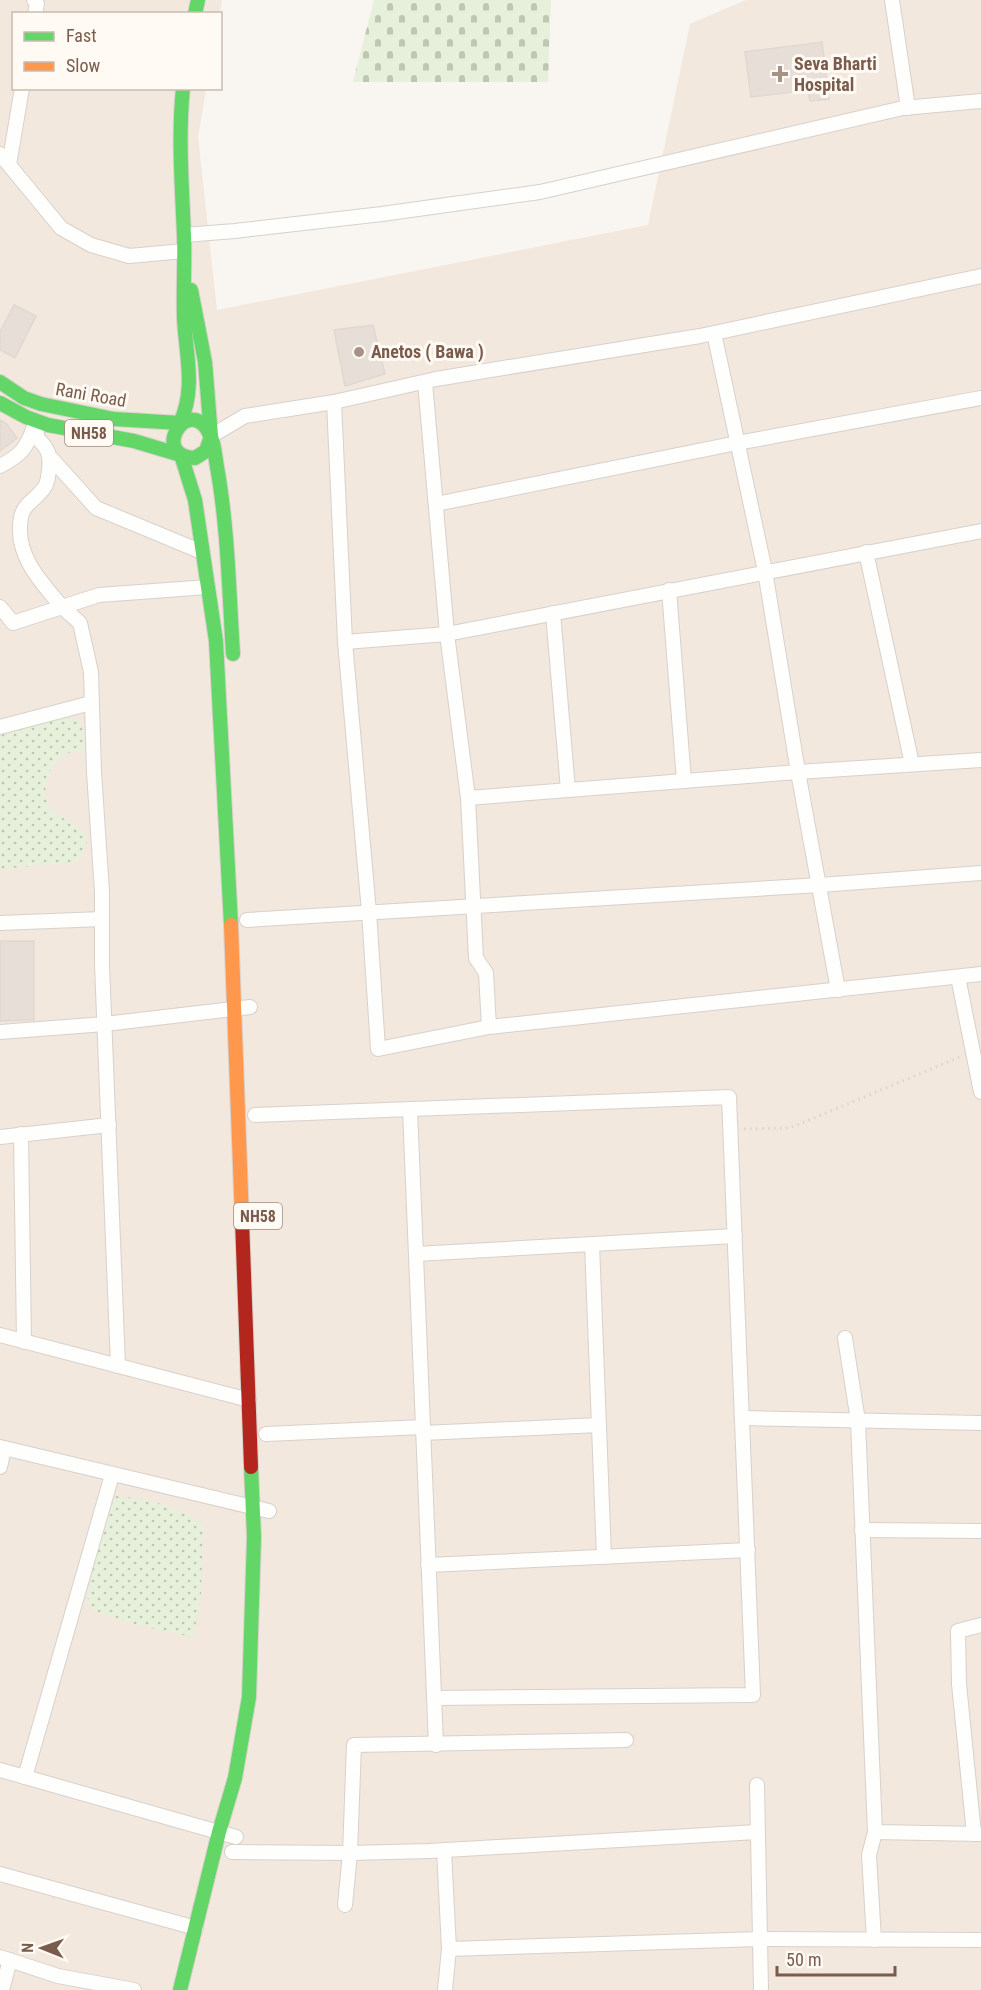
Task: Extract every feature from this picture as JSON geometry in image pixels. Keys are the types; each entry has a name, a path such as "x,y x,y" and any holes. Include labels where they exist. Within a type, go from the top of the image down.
{"main road":[{"path":"180,423 186,413 189,389 184,318 185,270 180,171 180,111 183,90"},
{"path":"185,270 197,311 212,436 223,501 234,672"},
{"name":"Rani Road","path":"0,382 24,398 42,404 114,419 180,423"},
{"name":"NH58","path":"0,403 36,422 55,428 156,445 181,455"},
{"name":"NH58","path":"180,1990 219,1832 236,1778 249,1697 254,1537 232,953 216,641 195,500 181,455 174,447 172,438 180,423 189,419 198,420 207,426 212,436"},
{"path":"181,455 190,458 199,457 210,447 212,436"},
{"path":"250,1002 251,1024"},
{"path":"269,1504 270,1528"},
{"path":"231,1857 238,1832"}],"street":[{"path":"892,0 908,108"},
{"path":"21,90 4,159 61,228 91,245 129,256 184,251"},
{"path":"184,235 382,214 540,192 908,108 981,101"},
{"path":"212,436 244,416 334,402 425,382 714,333 981,276"},
{"path":"714,333 765,571 798,772 838,990"},
{"path":"425,382 447,634 468,798 476,958 486,973 489,1027"},
{"path":"436,504 737,443 981,398"},
{"path":"334,402 345,642 369,912 378,1049 489,1027 981,974"},
{"path":"0,466 18,456 28,443 42,404"},
{"path":"36,422 37,438 46,447 51,458 96,508 202,552"},
{"path":"51,458 48,481 22,510 20,529 31,569 62,607 80,623 91,672 94,772 102,892 102,965 118,1366"},
{"path":"345,642 447,634 981,531"},
{"path":"866,552 912,764"},
{"path":"0,607 7,625 99,595 207,587"},
{"path":"669,590 684,781"},
{"path":"553,614 568,790"},
{"path":"0,728 91,703"},
{"path":"468,798 981,760"},
{"path":"247,919 820,885 981,873"},
{"path":"0,923 102,919"},
{"path":"958,977 981,1092"},
{"path":"0,1032 105,1024 233,1009 250,1002"},
{"path":"255,1116 729,1097 753,1695 434,1698"},
{"path":"410,1109 436,1744"},
{"path":"0,1137 109,1125"},
{"path":"21,1134 24,1342"},
{"path":"416,1254 735,1236"},
{"path":"592,1244 604,1557"},
{"path":"0,1335 249,1400"},
{"path":"845,1338 858,1421 875,1832 869,1855 874,1940"},
{"path":"743,1418 981,1423"},
{"path":"266,1434 599,1425"},
{"path":"0,1467 2,1448 252,1508 269,1504"},
{"path":"25,1777 112,1475"},
{"path":"862,1530 981,1531"},
{"path":"428,1565 748,1550"},
{"path":"875,1832 977,1834 958,1684 958,1631 981,1625"},
{"path":"345,1905 350,1853 354,1745 626,1740"},
{"path":"0,1770 219,1832 238,1832"},
{"path":"757,1785 761,1990"},
{"path":"231,1857 444,1850 757,1832"},
{"path":"444,1850 449,1949 445,1990"},
{"path":"0,1874 196,1928"},
{"path":"449,1949 760,1939 981,1941"},
{"path":"2,1990 5,1959 82,1986 134,1990"}],"path":[{"path":"731,1130 790,1128 973,1052"}],"shaded area":[{"path":"0,0 222,0 220,12 12,12 12,90 206,90 198,137 217,310 648,225 690,24 746,0 981,0 981,1990 0,1990"}],"green space":[{"path":"374,0 551,0 548,82 353,82"},
{"path":"70,718 79,721 85,735 85,750 67,753 53,765 46,780 45,797 51,811 78,827 88,838 82,856 75,862 0,869 0,727 41,719"},
{"path":"115,1496 161,1504 203,1524 201,1598 193,1637 137,1625 93,1611 87,1597 104,1517"}],"building":[{"path":"822,42 829,99 810,101 808,90 751,97 745,52"},
{"path":"14,305 36,316 15,358 0,350 0,332"},
{"name":"Anetos ( Bawa )","path":"373,325 385,374 345,386 334,330"},
{"path":"0,420 7,424 17,438 0,451"},
{"path":"0,941 34,941 34,1020 0,1021"}],"traffic: fast":[{"path":"195,12 198,0"},
{"path":"180,423 185,410 189,385 184,309 181,143 183,90"},
{"path":"191,290 205,362 211,436"},
{"path":"0,382 24,398 41,404 114,419 180,423"},
{"path":"0,403 26,417 48,425 134,441 181,455 195,500 216,641 231,925"},
{"path":"211,436 206,451 195,458 181,455 175,447 174,438 177,429 184,422 193,420 202,423 210,435 212,439 213,442 226,537 233,654"},
{"path":"180,1990 219,1832 235,1778 249,1697 254,1537 251,1467"}],"traffic: slow":[{"path":"231,925 242,1220"}],"traffic: jam":[{"path":"242,1220 251,1467"}],"place":[{"name":"Seva Bharti Hospital","path":"780,74"},
{"name":"Anetos ( Bawa )","path":"359,352"}]}
